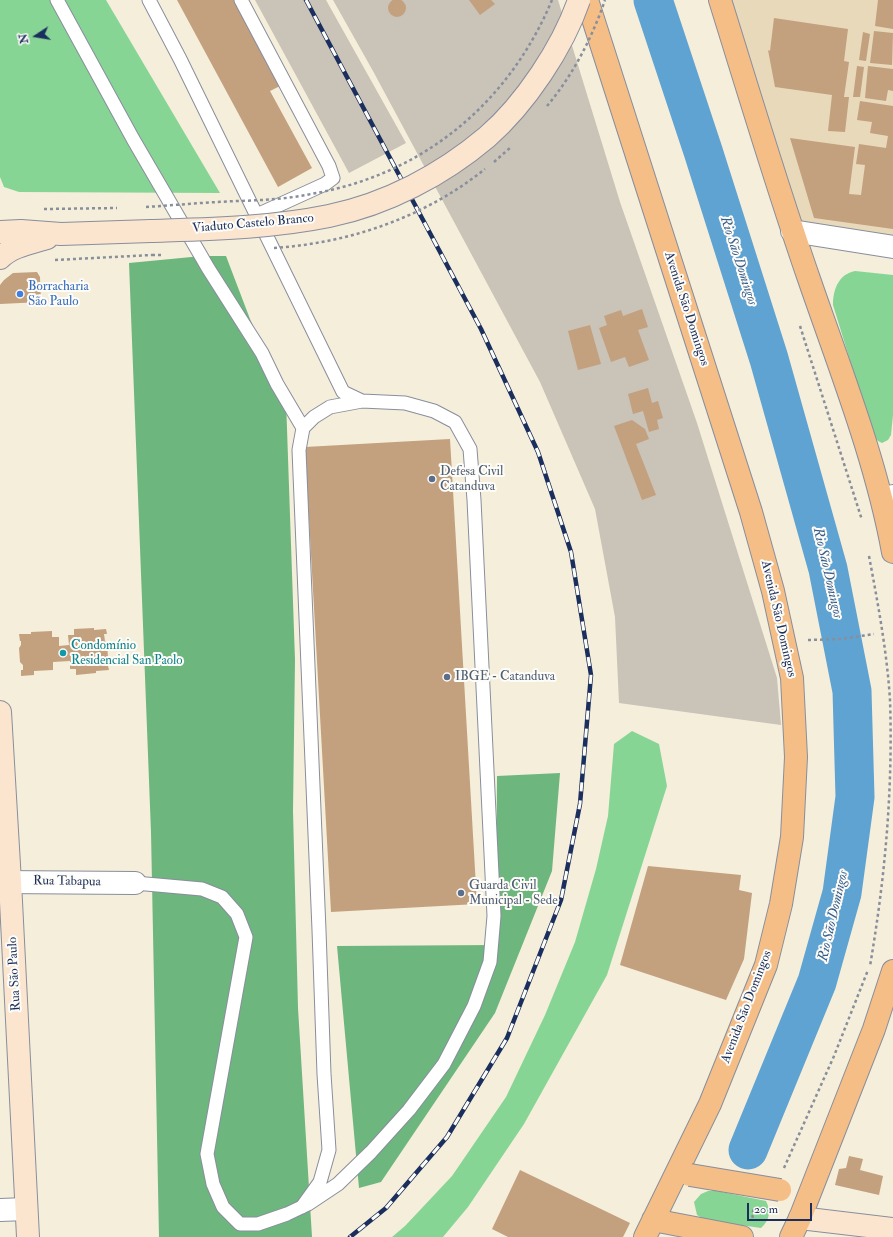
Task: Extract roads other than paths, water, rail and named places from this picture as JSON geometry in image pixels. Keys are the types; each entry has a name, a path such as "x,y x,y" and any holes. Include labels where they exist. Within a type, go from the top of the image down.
{"main road":[{"name":"Avenida São Domingos","path":"587,0 751,512 774,591 792,678 796,757 792,837 781,904 766,965 684,1173 649,1228"},
{"path":"720,0 792,231 872,462 893,552"},
{"path":"795,1228 874,1028 893,971"},
{"path":"684,1173 781,1181 808,1197"},
{"path":"649,1228 682,1226 748,1229"}],"street":[{"name":"Viaduto Castelo Branco","path":"0,232 21,231 61,234 238,227 286,223 329,216 371,205 409,188 445,168 487,137 517,106 554,54 579,0"},
{"path":"0,214 21,231"},
{"path":"792,231 893,247"},
{"path":"0,258 4,254 20,246 61,234"},
{"path":"889,530 893,496"},
{"name":"Rua São Paulo","path":"0,712 5,882 28,1237"},
{"name":"Rua Tabapua","path":"5,882 134,883"},
{"path":"0,1210 26,1209"},
{"path":"795,1228 893,1229"}],"lane":[{"path":"57,0 133,139 208,268 262,353 277,384 303,428"},
{"path":"149,0 180,59 343,392 362,400"},
{"path":"241,0 330,166 333,178 325,184 257,215"},
{"path":"134,883 202,888 222,897 237,914 246,937 207,1154 213,1184 223,1207 240,1224 258,1224 302,1207 338,1184 371,1152 409,1110 444,1064 474,1006 490,962 494,916 474,500 470,449 455,422 434,411 405,403 362,400 330,407 314,417 303,428 299,450 324,1074 329,1150 320,1182 302,1207"}],"waterway":[{"name":"Rio São Domingos","path":"653,0 769,359 828,569 852,691 855,797 842,893 817,982 748,1150"}],"railway":[{"path":"306,0 481,329 538,452 571,552 591,675 580,804 561,900 507,1038 447,1137 386,1208 350,1237"}],"place":[{"name":"Borracharia São Paulo","path":"20,294"},
{"name":"Defesa Civil Catanduva","path":"432,479"},
{"name":"Condomínio Residencial San Paolo","path":"63,653"},
{"name":"IBGE - Catanduva","path":"447,677"},
{"name":"Guarda Civil Municipal - Sede","path":"461,893"}]}
